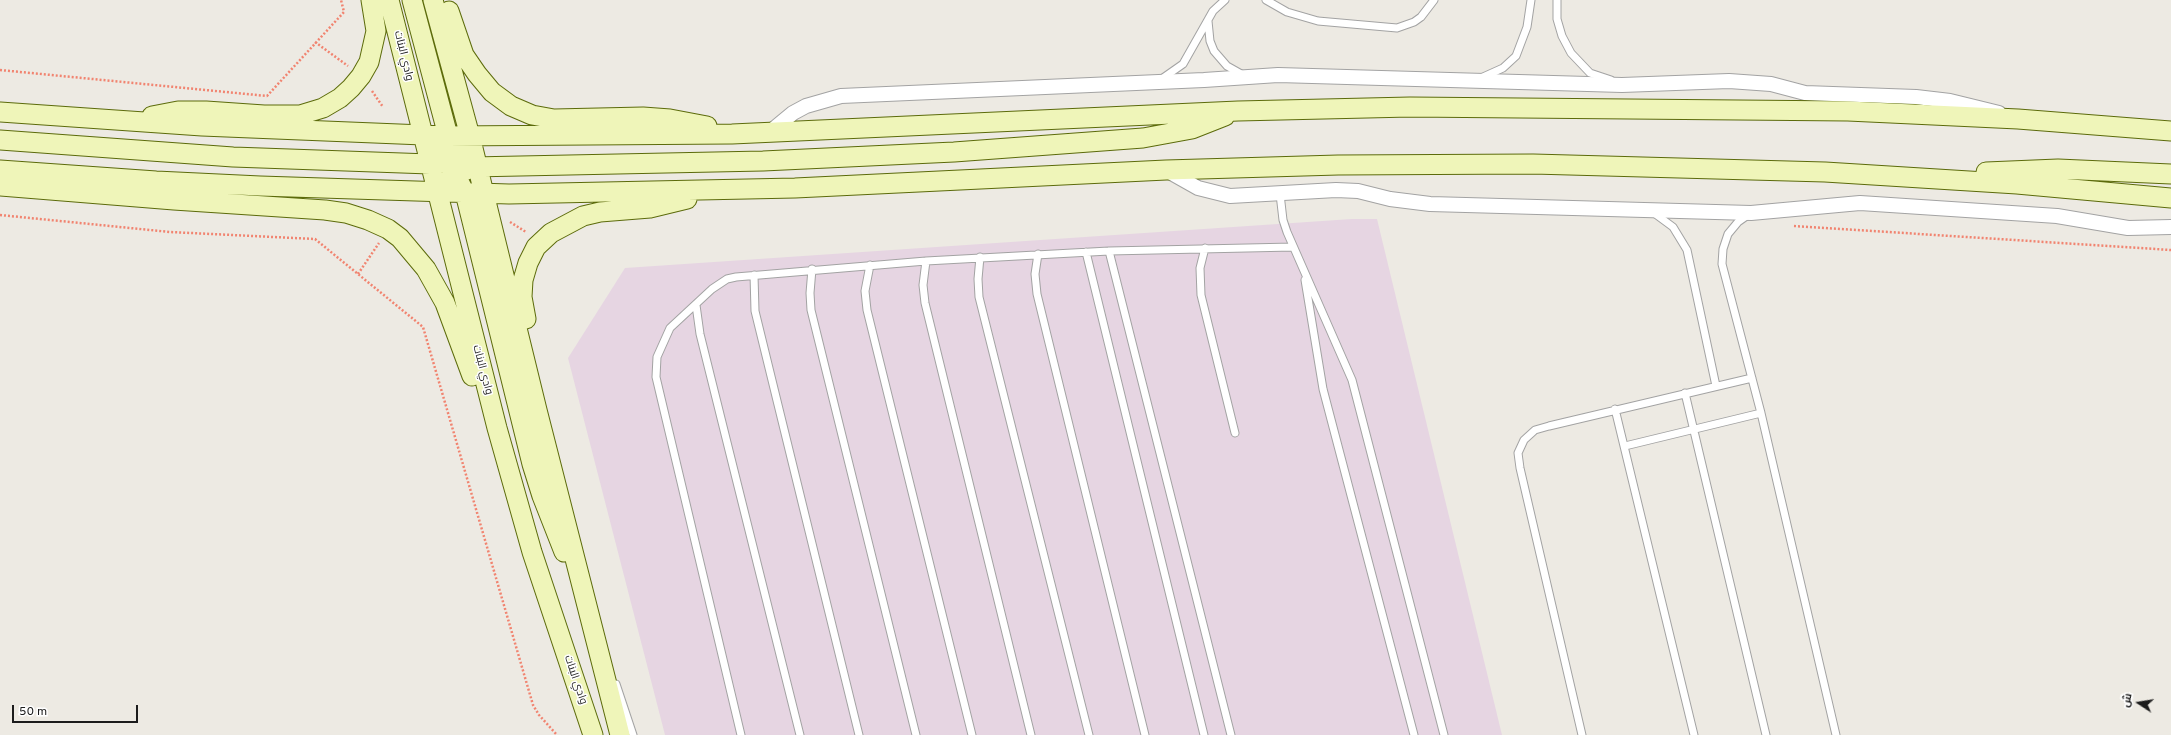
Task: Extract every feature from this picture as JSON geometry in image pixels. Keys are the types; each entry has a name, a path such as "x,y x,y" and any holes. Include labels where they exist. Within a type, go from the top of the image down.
{"main road":[{"path":"135,122 178,111 300,115 323,108 340,98 361,76 369,62 375,37 374,15 371,0"},
{"name":"وادي البنات","path":"389,0 423,136 485,193 537,410 620,735"},
{"path":"412,0 455,165 465,192 542,496 556,534 583,587"},
{"name":"وادي البنات","path":"433,0 470,136 455,165 437,193 497,428 536,565 593,735"},
{"path":"446,0 464,55 492,92 511,106 532,115 554,119 643,117 670,119 708,126 732,134"},
{"path":"0,112 135,122 423,136 732,134 1238,111 1410,107 1763,109 1902,113 2018,119 2171,131"},
{"path":"0,140 226,157 455,165 747,162 970,151 1143,138 1192,129 1238,111"},
{"path":"0,170 156,181 437,193 485,193 709,191 1166,170 1338,165 1526,164 1728,168 1923,178 2171,198"},
{"path":"1923,178 1975,173 2058,169 2171,174"},
{"path":"0,186 326,210 346,213 388,229 414,252 436,284 445,302 479,394 497,428"},
{"path":"537,410 537,380 522,297 523,280 528,263 536,247 551,233 583,216 600,212 650,208 709,191"}],"street":[{"path":"770,132 787,117 806,106 841,96 1149,83 1252,77 1305,76 1622,84 1729,81 1757,82 1805,93 1916,97 1950,101 2018,119"},
{"path":"1166,170 1198,188 1214,193 1244,197 1336,190 1358,191 1390,199 1430,204 1751,213 1860,203 2057,216 2128,228 2171,227"}],"lane":[{"path":"1149,83 1168,76 1183,64 1213,11 1225,0"},
{"path":"1266,0 1287,12 1318,21 1397,28 1410,24 1421,17 1434,0"},
{"path":"1471,81 1488,76 1503,68 1516,56 1527,26 1531,0"},
{"path":"1557,0 1559,25 1562,36 1571,53 1590,73 1622,84"},
{"path":"1208,21 1210,41 1220,59 1234,71 1252,77"},
{"path":"1280,194 1283,220 1293,247 1352,380 1444,735"},
{"path":"1650,211 1673,227 1687,250 1716,386"},
{"path":"1751,213 1738,222 1728,234 1723,249 1722,264 1761,413 1836,735"},
{"path":"741,735 656,377 657,357 670,328 712,289 728,279 812,269 1038,254 1205,248 1293,247"},
{"path":"1205,248 1200,268 1201,295 1235,433"},
{"path":"1109,251 1231,735"},
{"path":"1086,252 1204,735"},
{"path":"1038,254 1036,274 1037,294 1145,735"},
{"path":"980,257 978,279 979,296 1088,735"},
{"path":"926,261 923,285 925,303 1031,735"},
{"path":"870,265 865,291 867,310 972,735"},
{"path":"812,269 810,293 811,310 916,735"},
{"path":"1304,271 1323,389 1414,735"},
{"path":"754,275 755,311 859,735"},
{"path":"696,304 700,334 800,735"},
{"path":"1582,735 1520,468 1518,453 1524,440 1534,430 1615,409 1752,378"},
{"path":"1685,393 1766,735"},
{"path":"1615,409 1694,735"},
{"path":"1625,446 1761,413"},
{"path":"600,655 615,684 634,735"}],"path":[{"path":"0,70 267,96 344,12 340,0"},
{"path":"315,42 361,76"},
{"path":"0,215 170,232 315,239 423,327 533,705 538,715 557,735"},
{"path":"1790,226 2171,250"},
{"path":"358,274 388,229"}],"shaded area":[{"path":"1352,219 1377,219 1502,735 665,735 568,358 625,268"}]}
